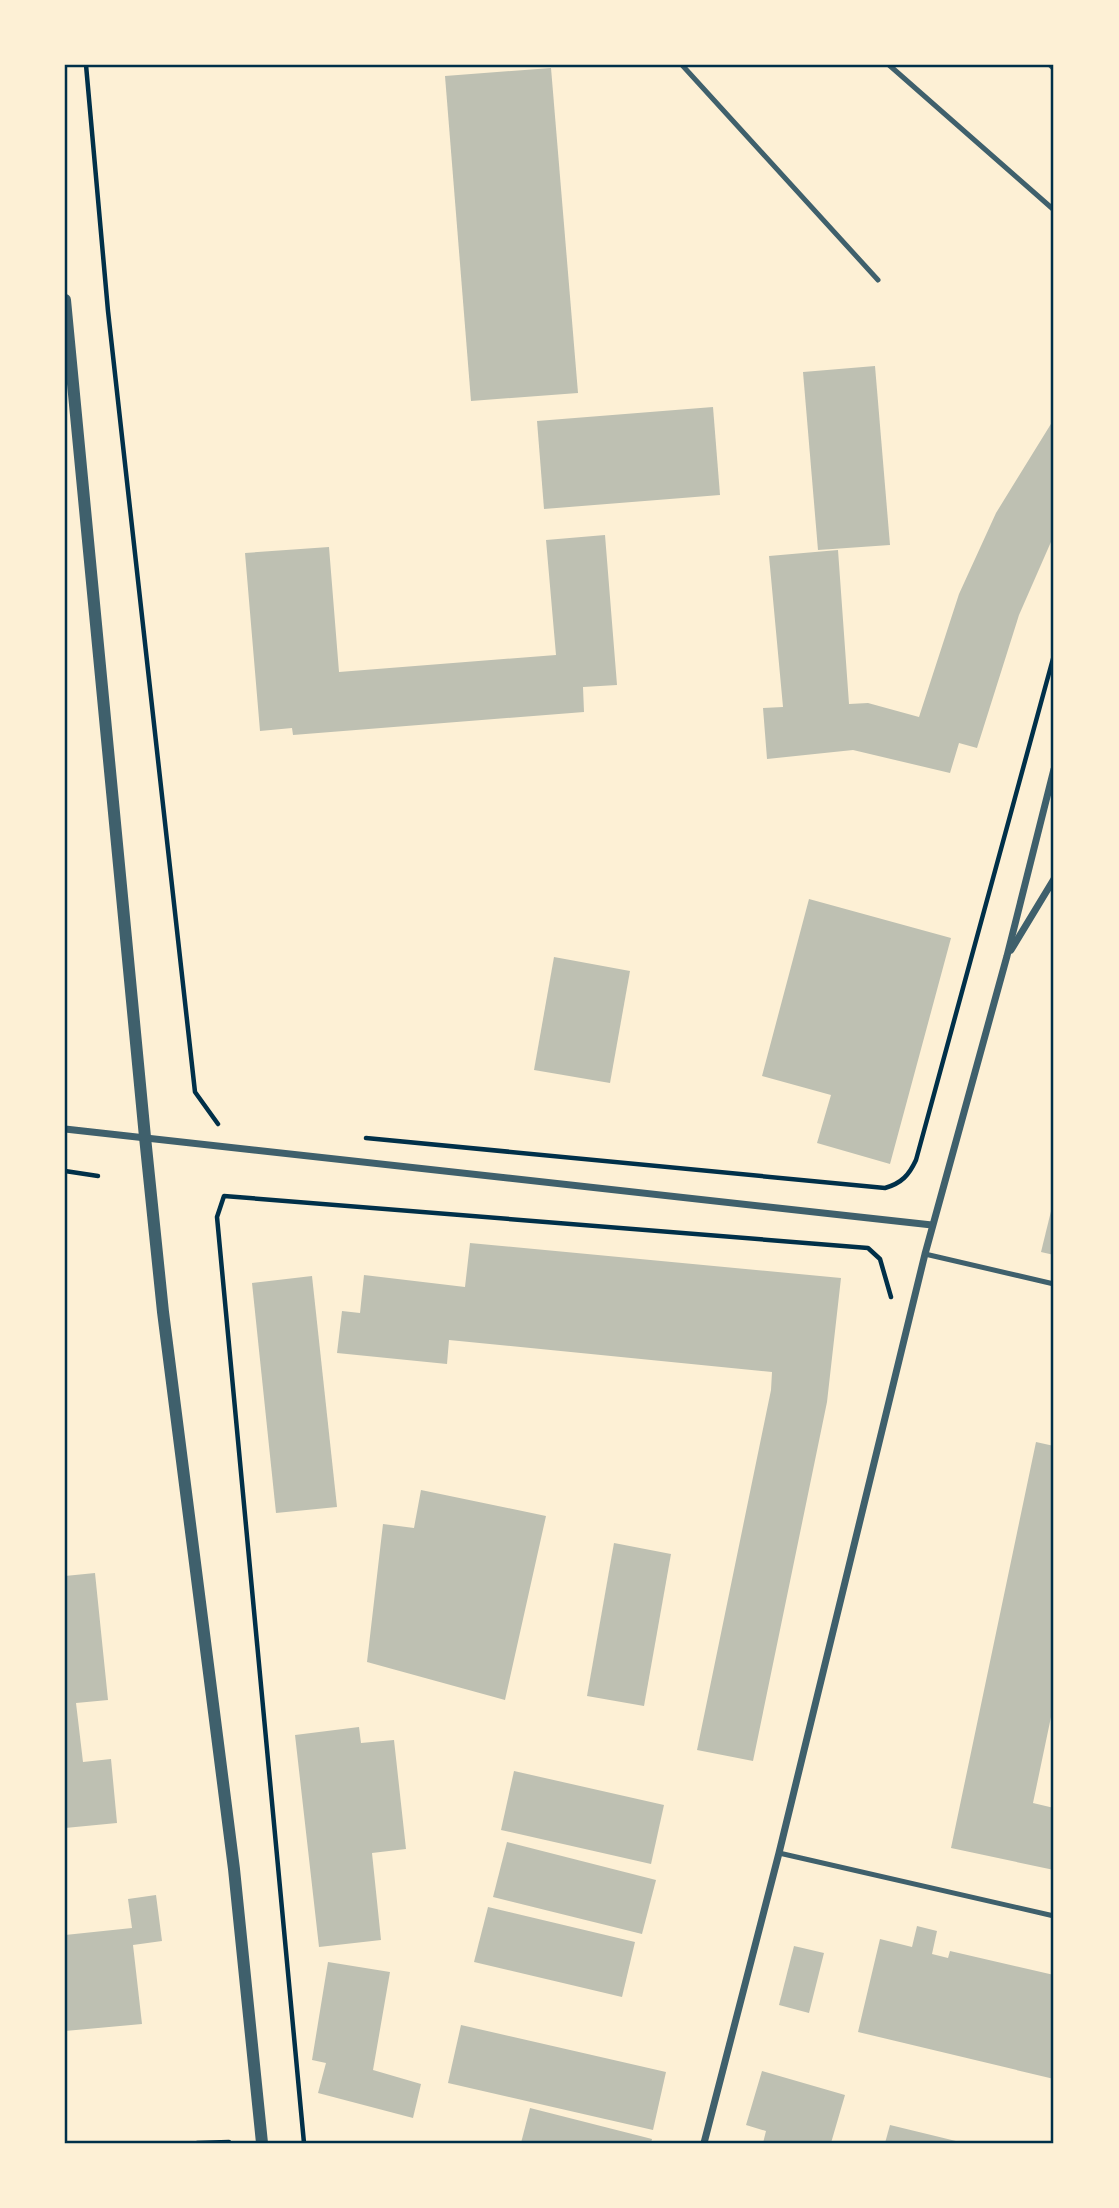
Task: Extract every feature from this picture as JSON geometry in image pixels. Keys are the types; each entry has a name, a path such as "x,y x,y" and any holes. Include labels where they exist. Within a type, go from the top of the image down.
{"street":[{"path":"65,300 163,1312 234,1869 262,2143"},
{"path":"704,2143 779,1853 932,1225 1007,956 1054,769"},
{"path":"1007,956 1054,879"},
{"path":"65,1129 932,1225"}],"lane":[{"path":"682,65 878,281"},
{"path":"889,65 1054,210"},
{"path":"1050,65 1054,69"},
{"path":"925,1254 1054,1284"},
{"path":"779,1853 1054,1916"}],"path":[{"path":"86,65 108,311 195,1092 216,1124 230,1125"},
{"path":"353,1137 885,1188 897,1185 910,1173 916,1160 1054,655"},
{"path":"65,1171 98,1176"},
{"path":"304,2143 217,1217 223,1196 868,1248"},
{"path":"197,2143 229,2142"}],"building":[{"path":"551,68 578,393 471,401 445,76"},
{"path":"875,366 890,545 818,550 803,372"},
{"path":"713,407 720,495 544,509 537,421"},
{"path":"1054,419 1054,535 1019,615 977,748 959,743 950,773 853,750 767,759 763,708 783,707 769,556 838,550 849,704 868,703 919,717 959,594 996,513"},
{"path":"605,535 617,685 583,687 584,712 293,735 292,728 260,731 245,553 329,547 339,672 556,655 546,540"},
{"path":"809,899 951,938 890,1164 817,1143 831,1095 762,1076"},
{"path":"554,957 630,971 610,1083 534,1070"},
{"path":"1054,1203 1054,1255 1041,1252"},
{"path":"470,1243 841,1278 827,1402 753,1761 697,1750 771,1390 772,1372 449,1340 447,1364 337,1353 342,1311 360,1313 364,1275 465,1287"},
{"path":"312,1276 337,1507 276,1513 252,1283"},
{"path":"1036,1442 1054,1446 1054,1718 1051,1717 1033,1803 1054,1808 1054,1870 951,1848"},
{"path":"421,1490 546,1516 505,1700 367,1662 383,1524 414,1528"},
{"path":"614,1543 671,1554 644,1706 587,1696"},
{"path":"95,1573 108,1700 76,1703 83,1762 111,1759 117,1823 65,1828 65,1576"},
{"path":"359,1727 361,1743 394,1740 406,1849 372,1853 381,1940 319,1947 295,1735"},
{"path":"514,1771 664,1805 651,1864 501,1830"},
{"path":"507,1842 656,1880 642,1934 493,1897"},
{"path":"156,1895 162,1941 133,1945 142,2024 65,2031 65,1935 132,1928 128,1899"},
{"path":"488,1907 635,1942 622,1997 474,1962"},
{"path":"917,1926 937,1931 932,1954 948,1958 950,1951 1054,1975 1054,2079 858,2032 880,1939 912,1947"},
{"path":"794,1946 824,1953 809,2013 779,2005"},
{"path":"328,1962 390,1972 373,2070 421,2084 413,2118 318,2093 326,2063 312,2060"},
{"path":"461,2025 666,2072 653,2130 448,2083"},
{"path":"762,2071 845,2095 831,2143 763,2143 766,2131 746,2125"},
{"path":"530,2108 652,2139 651,2143 521,2143"},
{"path":"890,2125 960,2142 885,2143"}]}
